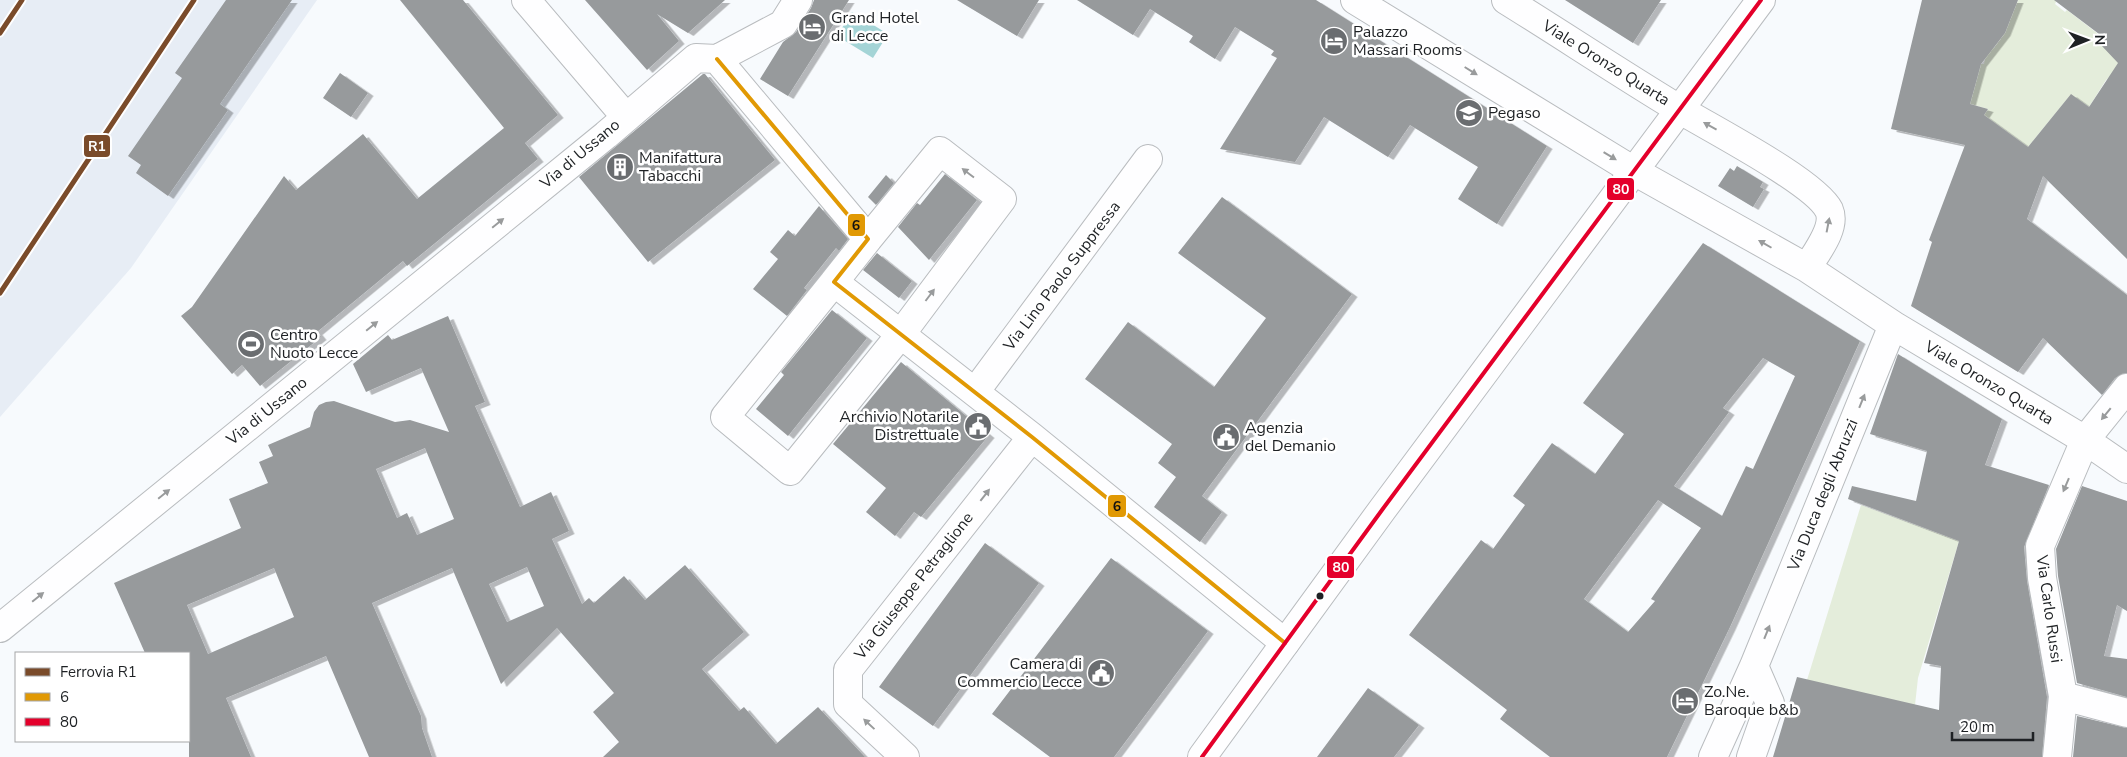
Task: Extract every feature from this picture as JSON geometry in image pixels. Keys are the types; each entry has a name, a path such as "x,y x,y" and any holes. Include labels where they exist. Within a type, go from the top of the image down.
{"street":[{"name":"Via di Ussano","path":"526,0 625,116"},
{"name":"Via di Ussano","path":"0,628 606,135 625,116 696,58 718,59 783,24 798,0"},
{"path":"1355,0 1634,171"},
{"name":"Viale Oronzo Quarta","path":"1506,0 1680,110 1737,142 1820,197 1830,212 1829,228 1807,268"},
{"path":"1202,757 1760,0"},
{"path":"718,59 868,239"},
{"path":"940,151 1002,199 901,334 790,471 725,416 868,239 940,151"},
{"name":"Via Lino Paolo Suppressa","path":"975,392 1148,159"},
{"name":"Viale Oronzo Quarta","path":"1634,171 1693,202 1807,268 1892,325 2085,440 2127,469"},
{"path":"834,282 1032,437 1285,643"},
{"name":"Via Duca degli Abruzzi","path":"1713,757 1754,666 1892,325"},
{"name":"Via Carlo Russi","path":"2057,757 2063,696 2042,578 2040,546 2085,440 2127,388"},
{"name":"Via Giuseppe Petraglione","path":"905,757 848,704 848,670 1032,437"},
{"path":"1751,757 1770,703 1754,666"},
{"path":"2063,696 2127,713"}],"shaded area":[{"path":"0,0 317,0 131,268 0,417"}],"green space":[{"path":"2018,0 2057,0 2055,4 2065,12 2067,10 2102,37 2127,61 2106,80 2089,107 2073,96 2068,98 2028,147 1984,115 1988,109 1970,104 1981,64 1984,64 1988,46 1994,48 2005,33"},
{"path":"1861,505 1959,541 1918,678 1915,705 1807,680"}],"water":[{"path":"852,12 888,34 873,58 837,36"}],"building":[{"path":"226,0 292,0 220,104 228,110 168,196 136,173 141,165 128,156 182,78 175,73"},
{"path":"400,0 463,0 558,115 525,143 538,159 407,266 403,261 317,332 321,337 260,386 242,365 232,374 181,316 192,307 284,176 296,190 363,134 417,199 504,128"},
{"path":"585,0 725,0 688,33 657,14 679,41 647,70"},
{"name":"Grand Hotel di Lecce","path":"814,0 849,0 788,96 760,79 783,42 796,32"},
{"path":"957,0 1039,0 1017,36"},
{"path":"1077,0 1316,0 1547,146 1497,224 1458,199 1478,167 1410,125 1388,157 1324,117 1295,162 1220,149 1277,58 1271,55 1274,51 1235,27 1215,59 1189,42 1193,36 1150,9 1133,35"},
{"path":"1565,0 1661,0 1633,43"},
{"path":"1922,0 2018,0 2005,33 1981,64 1970,104 1988,109 1984,115 2028,147 2071,94 2089,107 2118,63 2101,45 2099,34 2054,0 2127,0 2127,259 2043,176 2027,219 2127,295 2127,373 2115,378 2102,395 2043,338 2018,372 1911,306 1932,242 1929,240 1965,145 1891,129"},
{"path":"340,73 368,93 351,117 323,98"},
{"name":"Manifattura Tabacchi","path":"705,74 775,160 648,262 579,177"},
{"path":"1737,166 1763,182 1760,187 1764,189 1753,207 1718,186 1730,168 1734,171"},
{"path":"945,174 977,200 929,260 898,227 917,203 920,205"},
{"path":"886,175 894,183 876,205 868,197"},
{"path":"1222,197 1352,294 1202,496 1222,512 1200,542 1154,507 1176,477 1158,463 1172,444 1085,379 1128,322 1214,387 1266,318 1178,253"},
{"path":"819,206 848,239 839,251 836,248 804,288 807,290 787,316 753,289 778,259 770,252 788,230 795,236"},
{"path":"1703,243 1860,341 1730,627 1667,757 1550,757 1500,719 1507,710 1409,635 1481,540 1493,549 1525,505 1513,496 1552,443 1595,474 1624,434 1583,403","holes":["1763,358 1795,376 1753,469 1746,466 1722,516 1674,486 1729,412 1723,408","1658,500 1701,528 1651,599 1655,601 1628,632 1584,599"]},
{"path":"877,253 912,281 899,298 863,270"},
{"path":"832,310 867,338 788,436 756,409 784,375 781,372"},
{"path":"448,316 485,402 475,406 520,507 551,492 569,531 552,539 582,604 589,598 594,603 624,576 645,600 685,565 744,632 702,669 739,711 744,707 776,744 818,707 865,757 603,757 619,742 593,712 614,693 557,628 501,684 452,568 372,603 421,716 422,728 432,757 369,757 326,656 226,698 251,757 189,757 190,652 145,652 114,583 241,528 229,499 268,483 259,462 273,456 268,445 310,427 314,412 319,405 334,401 395,422 410,420 449,432 421,368 366,392 353,364 388,335 392,340","holes":["425,448 454,519 417,535 407,513 397,518 376,469","527,567 544,606 507,622 489,584","274,568 294,617 208,654 187,605"]},
{"path":"1898,354 2002,419 1985,465 2049,485 2024,547 2027,581 2047,697 2042,757 1773,757 1797,677 1939,710 1941,666 1924,663 1959,541 1848,499 1852,486 1916,501 1927,451 1870,434"},
{"path":"901,362 989,435 921,517 914,512 895,536 866,512 886,488 833,444"},
{"path":"2082,486 2127,501 2127,611 2117,605 2104,656 2127,659 2127,697 2077,683 2058,576 2056,549"},
{"path":"985,543 1039,583 933,726 879,687"},
{"path":"1111,558 1208,631 1114,757 1050,757 992,714"},
{"path":"1368,688 1419,725 1394,757 1317,757"},
{"path":"2077,716 2127,728 2127,757 2073,757"}],"rail line":[{"name":"R1","path":"0,33 22,0"},
{"name":"R1","path":"0,293 194,0"}],"transit line":[{"name":"80","path":"1202,757 1382,510 1761,0"},
{"name":"6","path":"717,59 868,239 834,282 1032,437 1285,643"}],"place":[{"name":"Grand Hotel di Lecce","path":"812,27"},
{"name":"Palazzo Massari Rooms","path":"1334,41"},
{"name":"Pegaso","path":"1469,113"},
{"name":"Manifattura Tabacchi","path":"620,167"},
{"name":"Centro Nuoto Lecce","path":"251,344"},
{"name":"Archivio Notarile Distrettuale","path":"978,426"},
{"name":"Agenzia del Demanio","path":"1226,437"},
{"name":"Camera di Commercio Lecce","path":"1101,673"},
{"name":"Zo.Ne. Baroque b&b","path":"1685,701"}]}
